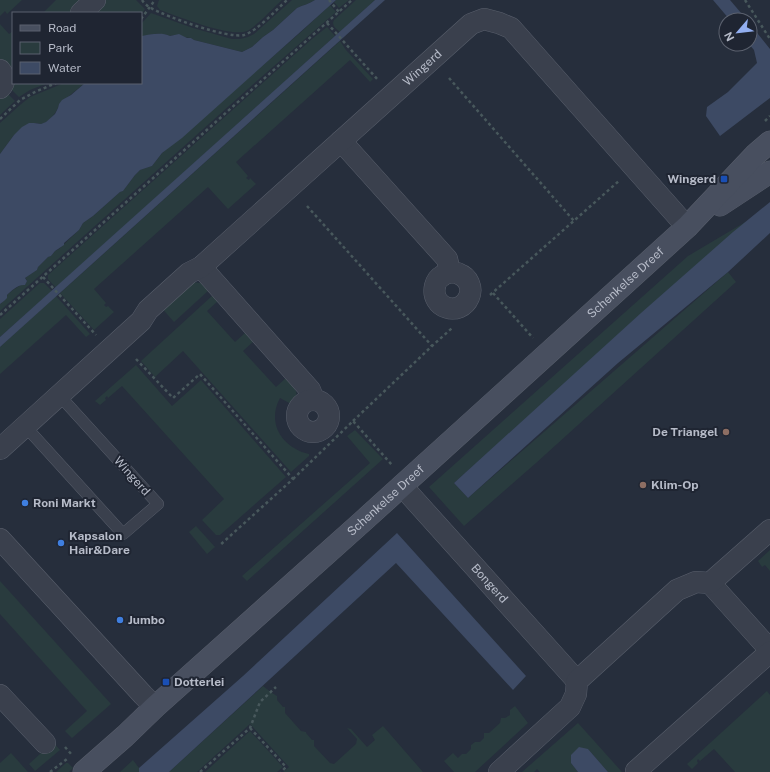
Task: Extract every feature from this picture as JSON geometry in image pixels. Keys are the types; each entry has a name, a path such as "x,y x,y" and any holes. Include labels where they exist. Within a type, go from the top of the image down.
{"street":[{"path":"82,12 95,0"},
{"name":"Wingerd","path":"0,449 142,321 148,310 190,273 201,267 471,24 484,19 499,22 511,28 687,227"},
{"path":"0,70 4,75 3,85 0,88"},
{"path":"341,141 447,259 450,272"},
{"name":"Schenkelse Dreef","path":"86,771 687,227 756,154 770,142"},
{"name":"Schenkelse Dreef","path":"687,227 770,172"},
{"path":"201,267 310,390 314,400"},
{"name":"Bongerd","path":"402,486 578,681"},
{"path":"710,583 770,530"},
{"path":"0,539 155,707"},
{"path":"498,772 570,707 576,694 578,681 677,590 696,582 710,583 770,651 636,771"},
{"path":"0,694 45,743"}],"lane":[{"name":"Wingerd","path":"25,426 123,534 158,504 59,395"}],"path":[{"path":"142,0 149,7 166,15 204,28 236,36 244,35 254,30 287,0"},
{"path":"142,18 155,0"},
{"path":"329,0 339,12"},
{"path":"0,315 352,0"},
{"path":"745,0 770,38"},
{"path":"327,23 392,95"},
{"path":"449,78 574,221"},
{"path":"0,119 20,100 54,84"},
{"path":"488,297 634,168"},
{"path":"307,206 432,346"},
{"path":"43,277 109,350"},
{"path":"493,293 533,338"},
{"path":"219,546 293,479 432,346 456,325"},
{"path":"136,359 173,398 200,374 293,479"},
{"path":"353,421 392,465"},
{"path":"200,772 250,728 260,702 276,687"},
{"path":"250,728 286,767 281,772"}],"green space":[{"path":"0,0 22,0 7,14 5,11 0,16"},
{"path":"56,0 88,0 75,12 44,12"},
{"path":"103,0 136,0 145,9 142,14 142,12 91,12"},
{"path":"159,0 282,0 251,29 247,31 229,32 160,10 157,6"},
{"path":"292,0 315,0 297,8 252,47 242,52 178,35 170,36 156,34 142,37 142,23 151,13 193,28 232,39 240,39 254,34"},
{"path":"336,0 349,0 339,8 334,2"},
{"path":"356,0 375,0 340,32 334,25 334,20"},
{"path":"330,5 336,12 0,311 0,304 4,301 8,294 21,285 25,285 27,280 25,278 37,270 48,257 51,256 79,230 83,223 123,191 140,170 152,166 162,153"},
{"path":"0,24 9,34 12,32 12,74 0,61"},
{"path":"327,27 335,36 56,288 48,279 48,275"},
{"path":"340,41 346,50 373,79 370,82 350,60 236,162 248,176 246,178 249,180 250,178 256,184 228,209 208,187 94,289 106,303 104,305 106,307 108,306 114,312 94,330 60,293"},
{"path":"15,84 45,84 30,90 19,97 10,88"},
{"path":"62,84 84,84 59,104 55,113 50,119 41,124 34,123 14,135 0,154 0,123 30,97"},
{"path":"5,91 15,101 0,115 0,95"},
{"path":"747,221 454,483 468,498 728,272 736,282 464,526 429,487 688,256"},
{"path":"191,282 201,283 209,290 174,322 160,306"},
{"path":"40,283 44,283 52,291 0,337 0,319"},
{"path":"213,295 218,301 207,311 235,342 246,332 254,341 243,351 276,387 287,377 296,390 296,397 293,405 280,398 276,408 275,417 276,426 285,440 300,451 309,454 309,456 291,472 183,351 155,377 141,361"},
{"path":"56,296 90,334 86,337 66,315 0,374 0,347"},
{"path":"136,365 172,406 201,380 286,477 220,535 216,535 202,520 224,499 122,386 108,398 107,396 105,398 106,400 100,405 95,401"},
{"path":"355,430 383,459 247,581 242,576 370,463 347,436"},
{"path":"196,526 215,547 207,554 189,532"},
{"path":"770,550 770,571 765,565 762,567 758,561"},
{"path":"0,581 111,704 72,738 65,731 87,711 0,614"},
{"path":"263,686 277,696 277,700 283,707 285,707 285,713 301,731 306,732 312,740 314,740 314,746 330,763 334,764 356,744 357,739 347,728 351,729 367,747 375,740 372,735 383,726 423,772 283,772 289,767 250,724 197,772 169,772"},
{"path":"767,691 770,695 770,772 735,772 714,749 700,761 698,759 698,763 692,769 687,764"},
{"path":"515,706 528,723 475,772 454,772 444,761 453,753 458,758 462,754 466,754 471,749 471,745 475,742 480,742 484,738 484,733 489,733 500,723 501,718 505,718 510,715 510,710"},
{"path":"578,723 622,772 608,772 588,749 571,763 578,772 540,772 537,769 534,772 522,772"},
{"path":"250,731 283,767 277,772 205,772"},
{"path":"53,742 60,750 35,771 29,764"},
{"path":"11,753 28,772 0,772 0,763"},
{"path":"133,760 139,768 139,772 120,772"},
{"path":"66,763 73,768 69,772 56,772"}],"water":[{"path":"315,0 336,0 182,138 162,153 152,166 140,170 123,191 83,223 79,230 64,243 64,245 48,257 37,270 25,278 27,281 25,285 17,287 13,290 0,304 0,154 22,127 29,123 41,124 46,122 55,114 62,100 71,95 84,84 142,84 142,36 160,34 170,36 179,34 194,40 242,52 252,47 297,8"},
{"path":"375,0 385,0 0,347 0,337"},
{"path":"713,0 730,0 740,12 723,12"},
{"path":"758,34 770,49 770,98 720,136 706,116 707,107 728,92 757,63 754,52 758,52"},
{"path":"770,202 770,233 728,272 618,363 468,498 454,483 641,313 733,232"},
{"path":"397,533 526,676 513,690 396,563 169,772 139,772 139,768 243,676"},
{"path":"579,747 588,749 608,772 578,772 571,763 571,755"}],"place":[{"name":"Wingerd","path":"724,179"},
{"name":"De Triangel","path":"726,432"},
{"name":"Klim-Op","path":"643,485"},
{"name":"Roni Markt","path":"25,503"},
{"name":"Kapsalon Hair&Dare","path":"61,543"},
{"name":"Jumbo","path":"120,620"},
{"name":"Dotterlei","path":"166,682"}]}
